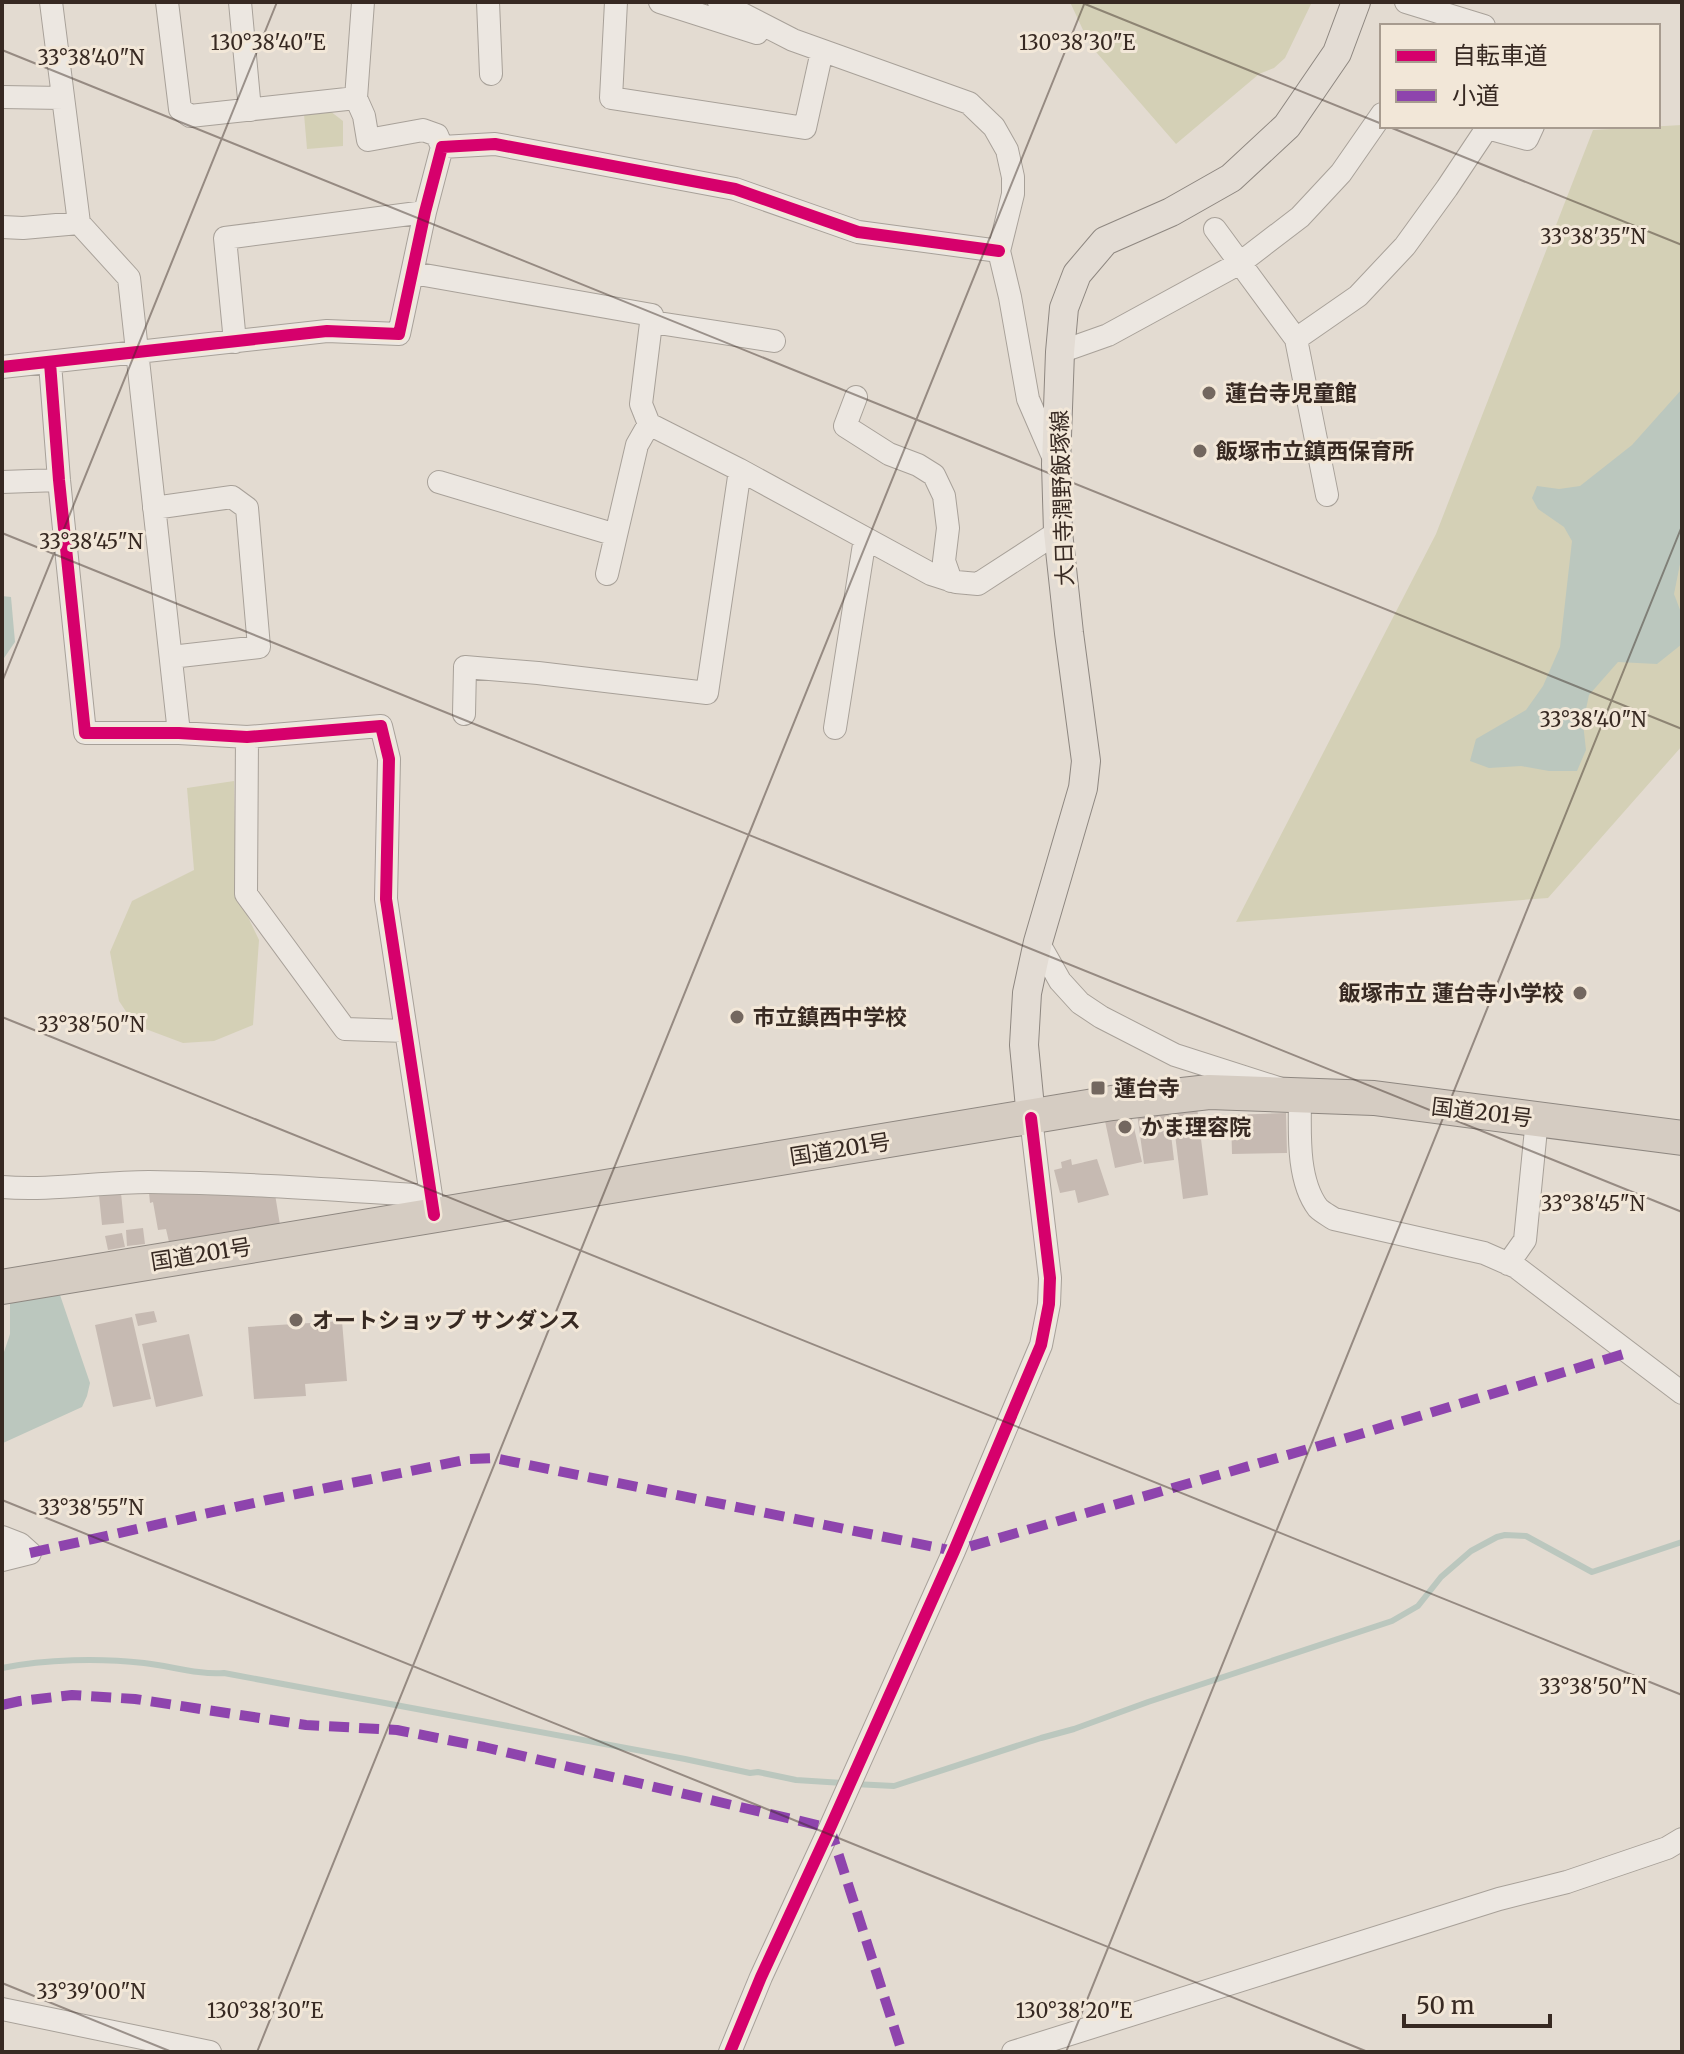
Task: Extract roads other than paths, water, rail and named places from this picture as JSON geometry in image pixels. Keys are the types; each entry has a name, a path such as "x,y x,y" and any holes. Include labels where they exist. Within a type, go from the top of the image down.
{"highway":[{"name":"国道201号","path":"2,1287 433,1205 1031,1118 1112,1103 1209,1092 1374,1098 1682,1138"}],"main road":[{"name":"大日寺潤野飯塚線","path":"1031,1118 1024,1045 1027,993 1038,942 1083,788 1086,761 1058,532 1056,464 1064,308 1077,274 1105,241 1171,212 1231,178 1287,126 1337,53 1356,2"}],"street":[{"path":"51,2 79,223 129,278 179,733"},
{"path":"167,2 180,109 190,116 356,98"},
{"path":"240,2 250,110"},
{"path":"2,367 327,331 399,334 442,147 437,135 423,130 368,140 364,116 356,98 363,2"},
{"path":"488,2 491,74"},
{"path":"616,2 611,98 805,128 822,51"},
{"path":"660,2 749,32 793,40"},
{"path":"719,2 793,40 969,103 994,127 1007,150 1013,177 1013,194 999,251 1028,399 1056,464"},
{"path":"1406,2 1478,24"},
{"path":"2,97 63,98"},
{"path":"1060,352 1108,335 1240,263 1300,217 1341,173 1380,117"},
{"path":"1296,339 1358,296 1405,246 1447,188 1482,128"},
{"path":"1487,128 1527,139 1532,128"},
{"path":"442,147 495,144 540,152 735,189 858,232 999,251"},
{"path":"235,342 225,238 425,212"},
{"path":"2,227 79,223"},
{"path":"1215,229 1296,339 1327,495"},
{"path":"413,273 652,315 641,404 649,424 931,574 951,581 978,584 1058,532"},
{"path":"652,322 774,341"},
{"path":"2,1187 26,1189 130,1182 222,1183 433,1205 386,899 389,759 381,726 247,737 85,733 50,363"},
{"path":"856,397 845,426 889,454 934,475 944,496 948,528 944,561 951,581"},
{"path":"607,574 637,445 649,424"},
{"path":"464,714 465,667 707,693 740,470"},
{"path":"2,482 59,480"},
{"path":"439,482 616,535"},
{"path":"154,508 232,497 247,508 259,647 171,657"},
{"path":"835,728 865,538"},
{"path":"247,737 246,894 345,1029 406,1031"},
{"path":"1038,942 1060,981 1080,1003 1101,1017 1175,1055 1300,1095 1300,1148 1308,1191 1320,1210 1334,1219 1484,1253 1516,1267 1682,1393"},
{"path":"730,2052 954,1551 1041,1345 1049,1304 1050,1278 1031,1118"},
{"path":"1508,1264 1525,1240 1537,1119"},
{"path":"2,1537 20,1544 30,1553 2,1560"},
{"path":"1013,2052 1499,1899 1567,1882 1667,1848 1682,1839"},
{"path":"2,2009 210,2052"}],"waterway":[{"path":"854,1784 894,1786 1074,1729 1392,1621 1418,1606 1441,1577 1471,1551 1497,1537 1526,1536 1592,1572 1682,1542"},
{"path":"2,1668 55,1661 109,1660 224,1673 750,1773 843,1783"}],"place":[{"name":"蓮台寺児童館","path":"1209,393"},
{"name":"飯塚市立鎮西保育所","path":"1200,451"},
{"name":"飯塚市立 蓮台寺小学校","path":"1580,993"},
{"name":"市立鎮西中学校","path":"737,1017"},
{"name":"蓮台寺","path":"1098,1088"},
{"name":"かま理容院","path":"1125,1127"},
{"name":"オートショップ サンダンス","path":"296,1320"}]}
